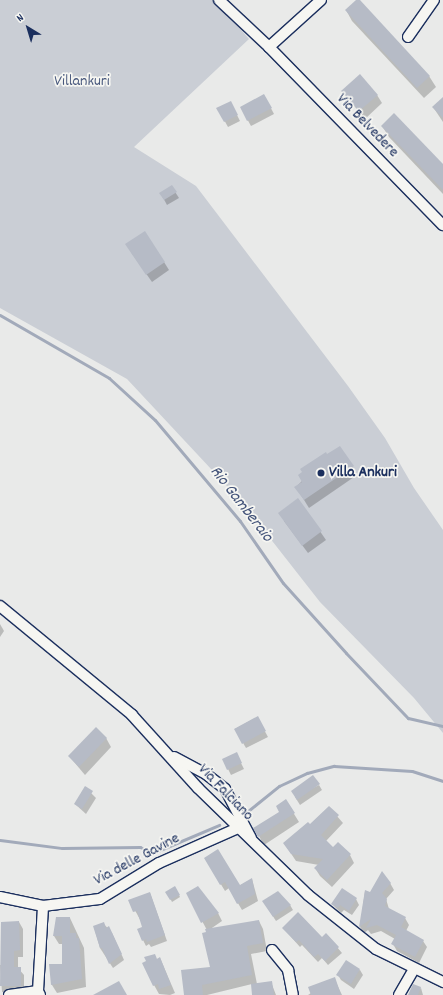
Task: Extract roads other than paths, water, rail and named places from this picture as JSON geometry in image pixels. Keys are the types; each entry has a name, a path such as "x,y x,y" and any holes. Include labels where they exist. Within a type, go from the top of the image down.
{"street":[{"name":"Via Belvedere","path":"219,0 269,47 443,226"},
{"path":"269,47 321,0"},
{"path":"408,37 434,0"},
{"name":"Via Falciano","path":"0,606 132,715 238,828 342,923 376,949 443,982"},
{"path":"169,754 206,774 225,789 233,800 253,842"},
{"name":"Via delle Gavine","path":"0,897 43,906 100,899 159,863 238,828"},
{"path":"10,995 39,993 43,906"},
{"path":"272,950 288,970 293,995"},
{"path":"399,995 414,969"}],"waterway":[{"name":"Rio Gamberaio","path":"0,315 109,378 155,420 240,521 283,583 346,653 408,718 443,726"},
{"path":"248,811 279,786 307,773 334,766 412,771 443,781"},
{"path":"0,840 62,848 140,847 153,853 219,825"}],"place":[{"name":"Villa Ankuri","path":"321,473"}],"park label":[{"name":"Villankuri","path":"82,82"}]}
